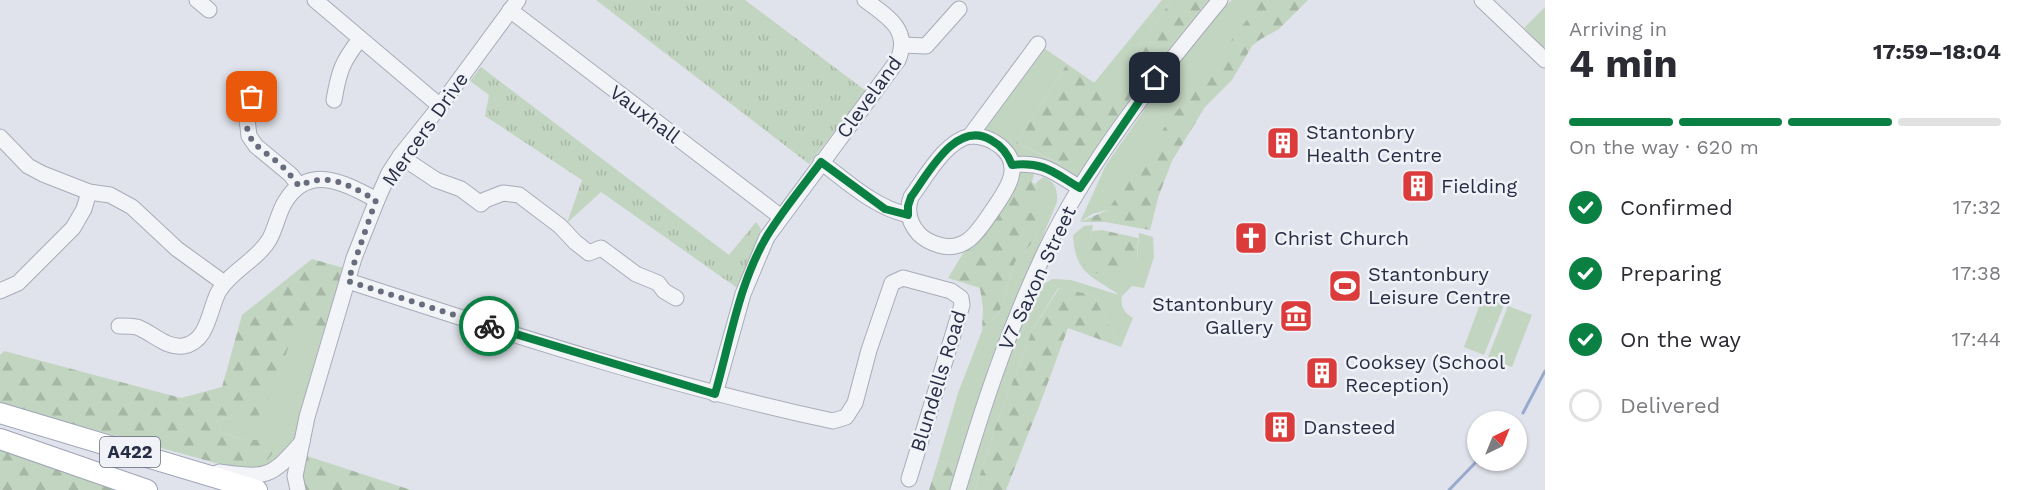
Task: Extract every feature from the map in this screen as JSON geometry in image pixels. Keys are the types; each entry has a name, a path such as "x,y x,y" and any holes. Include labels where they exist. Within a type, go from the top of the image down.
{"main road":[{"name":"A422","path":"1,414 257,490"},
{"name":"A422","path":"2,440 147,490"}],"street":[{"path":"315,0 440,106"},
{"name":"Cleveland","path":"715,394 743,294 767,237 898,60 902,45 897,29 889,18 865,0"},
{"name":"V7 Saxon Street","path":"958,490 997,365 1051,241 1070,205 1155,78 1221,0"},
{"path":"1482,0 1545,60"},
{"name":"Mercers Drive","path":"298,490 295,476 307,417 348,281 376,200 400,156 514,5"},
{"name":"Vauxhall","path":"514,5 781,217"},
{"path":"902,45 926,46 959,9"},
{"path":"334,100 337,77 344,60 360,39"},
{"path":"970,136 1038,44"},
{"path":"252,97 247,119 249,136 256,146 291,175 299,186"},
{"path":"970,136 986,137 1004,149 1012,165 1011,181 980,228 965,243 947,247 924,239 910,222 908,206 911,197 949,146 961,138 970,136"},
{"path":"0,137 28,165 43,174 89,192 110,195 132,207 177,249 224,283"},
{"path":"400,156 436,180 461,189 478,208 485,200 503,193 519,195 560,226 589,253 601,248 636,274 658,283 664,291 676,298"},
{"path":"821,162 885,209 908,215"},
{"path":"1012,165 1029,163 1045,167 1080,188"},
{"path":"119,326 135,326 168,345 185,346 207,327 217,295 224,283 236,270 257,256 270,238 285,202 299,186 320,179 333,179 346,183 376,200"},
{"path":"0,291 18,283 73,228 84,209 89,192"},
{"name":"Blundells Road","path":"348,281 445,313 715,394 833,421 846,417 855,403 869,350 892,283 903,278 951,291 961,298 962,305 909,479"},
{"path":"180,467 253,476 270,473 283,464 302,442"}],"green space":[{"path":"596,0 745,0 866,91 809,164"},
{"path":"1162,0 1172,0 1142,41 1116,99 1094,83"},
{"path":"1172,0 1208,0 1140,83 1100,142 1084,159 1062,164 1016,143 1067,64 1116,98 1142,41"},
{"path":"1208,0 1220,0 1080,188 1045,167 1012,165 979,136 1038,44 1067,64 1016,143 1061,164 1100,142 1140,83"},
{"path":"1232,0 1262,0 1108,210 1092,214 1080,222 1106,165 1161,86 1214,16"},
{"path":"1262,0 1308,0 1279,29 1252,46 1232,80 1205,107 1172,161 1159,195 1150,230 1105,222 1080,222 1108,210 1148,149"},
{"path":"1545,7 1545,49 1524,28"},
{"path":"481,67 729,255 756,222 761,229 740,290 601,192 567,223 582,180 485,116 489,95 470,81"},
{"path":"1036,164 1032,182 1040,189 1018,211 1040,214 1038,236 1015,262 999,313 982,331 983,308 980,288 948,278 1012,173"},
{"path":"1043,177 1055,186 1057,202 990,363 957,466 938,461 958,393 982,331 999,313 1015,262 1038,236 1017,212 1039,189 1035,184"},
{"path":"1093,225 1085,267 1137,262 1139,233 1153,237 1154,257 1144,288 1132,286 1122,296 1123,309 1133,318 1121,347 1093,295 1058,288 1032,331 995,428 975,490 963,490 1003,370 1036,289 1052,279 1071,280 1119,295 1086,272 1077,258 1073,235 1084,226"},
{"path":"1102,230 1138,238 1137,262 1111,280 1084,267 1092,231"},
{"path":"312,259 344,268 322,336 296,325 278,378 257,419 233,417 216,421 223,433 244,440 279,440 267,461 242,454 249,472 0,404 0,355 4,351 181,398 222,387 242,315"},
{"path":"1059,288 1093,295 1121,347 1068,328 1006,490 975,490 995,428 1032,331"},
{"path":"1483,296 1504,305 1484,355 1464,347"},
{"path":"1508,306 1532,315 1512,367 1488,357"},
{"path":"296,324 322,336 292,446 275,465 249,472 242,454 279,440 244,440 223,433 216,421 233,417 278,378"},
{"path":"0,440 147,490 0,490"},
{"path":"304,455 411,490 302,490 298,479"},
{"path":"938,461 957,466 950,490 929,490"}],"waterway":[{"path":"1524,411 1545,371"},
{"path":"1449,490 1467,471"}],"way so far":[{"path":"252,97 247,119 249,136 256,146 276,161 299,186 320,179 333,179 346,183 376,200 354,258 348,281 489,326"}],"place":[{"name":"Stantonbry Health Centre","path":"1283,143"},
{"name":"Fielding","path":"1418,186"},
{"name":"Christ Church","path":"1251,238"},
{"name":"Stantonbury Leisure Centre","path":"1345,286"},
{"name":"Stantonbury Gallery","path":"1296,316"},
{"name":"Cooksey (School Reception)","path":"1322,373"},
{"name":"Dansteed","path":"1280,427"}],"route":[{"path":"489,326 715,394 743,294 753,267 767,237 821,162 885,209 908,215 911,197 949,146 961,138 970,136 986,137 994,142 1004,149 1012,165 1029,163 1045,167 1080,188 1155,78"}]}
